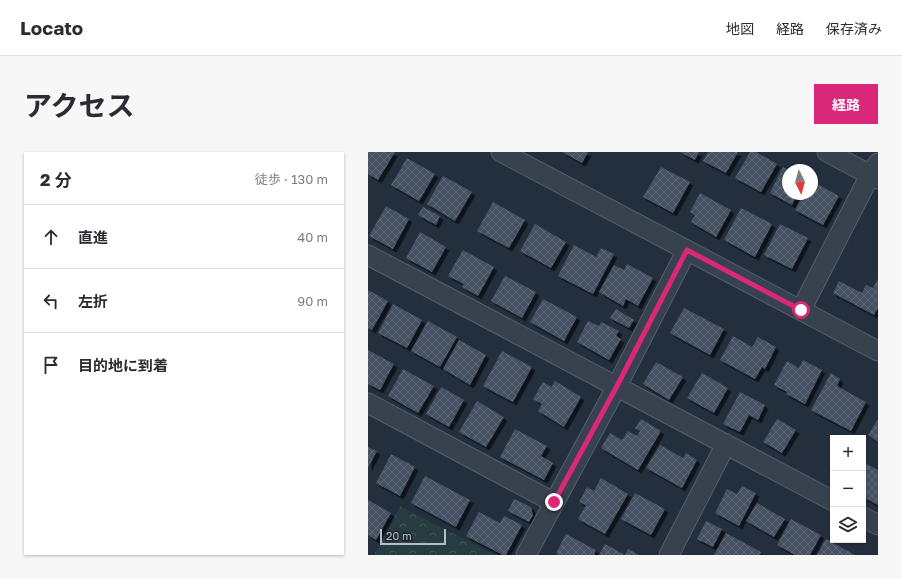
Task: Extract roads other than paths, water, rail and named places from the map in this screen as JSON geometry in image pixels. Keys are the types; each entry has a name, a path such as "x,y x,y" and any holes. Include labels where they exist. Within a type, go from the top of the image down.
{"street":[{"path":"501,152 878,351"},
{"path":"801,310 875,172 827,152"},
{"path":"526,555 617,386 687,250"},
{"path":"368,255 830,499"},
{"path":"368,404 554,502"},
{"path":"669,555 726,444"},
{"path":"866,519 878,525"}]}
